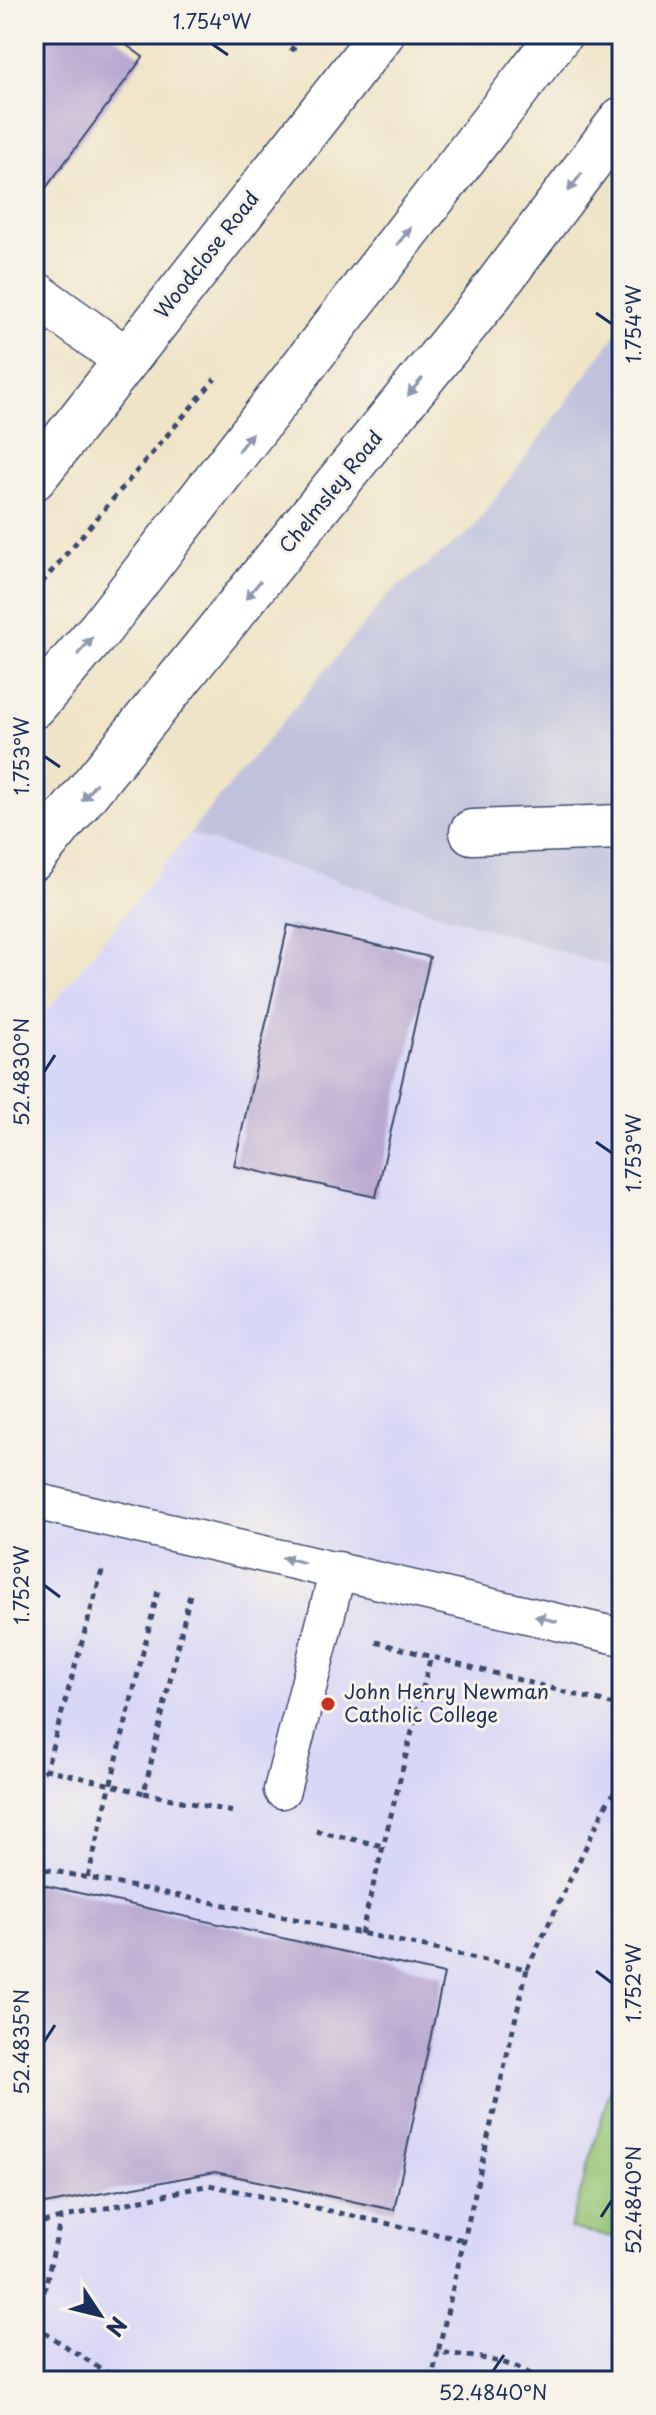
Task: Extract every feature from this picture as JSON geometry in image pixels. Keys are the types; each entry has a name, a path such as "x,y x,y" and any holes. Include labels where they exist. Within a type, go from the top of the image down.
{"street":[{"name":"Woodclose Road","path":"34,478 382,34"},
{"path":"34,706 101,628 560,34"},
{"name":"Chelmsley Road","path":"34,858 485,301 622,119"},
{"path":"34,293 126,359"},
{"path":"472,832 622,827"}],"lane":[{"path":"34,1501 622,1637"},
{"path":"282,1790 338,1570"}],"path":[{"path":"34,592 222,370"},
{"path":"34,1780 46,1769 102,1571"},
{"path":"88,1877 159,1587"},
{"path":"46,1769 144,1793 190,1594"},
{"path":"361,1934 431,1656"},
{"path":"431,2381 527,1969 606,1805 622,1781"},
{"path":"34,1867 527,1969"},
{"path":"43,2222 209,2185 464,2240"},
{"path":"61,2218 35,2327 120,2381"},
{"path":"438,2352 489,2360 531,2372 538,2381"}],"shaded area":[{"path":"622,326 622,971 189,834 389,594 472,530"},
{"name":"John Henry Newman Catholic College","path":"189,834 622,971 622,2381 34,2381 34,1027"}],"green space":[{"path":"622,2048 622,2239 570,2228"}],"building":[{"path":"34,34 111,34 143,57 34,204"},
{"path":"288,925 430,957 376,1197 234,1166"},
{"path":"34,1883 444,1974 394,2210 215,2172 34,2206"}],"place":[{"name":"John Henry Newman Catholic College","path":"328,1704"}]}
